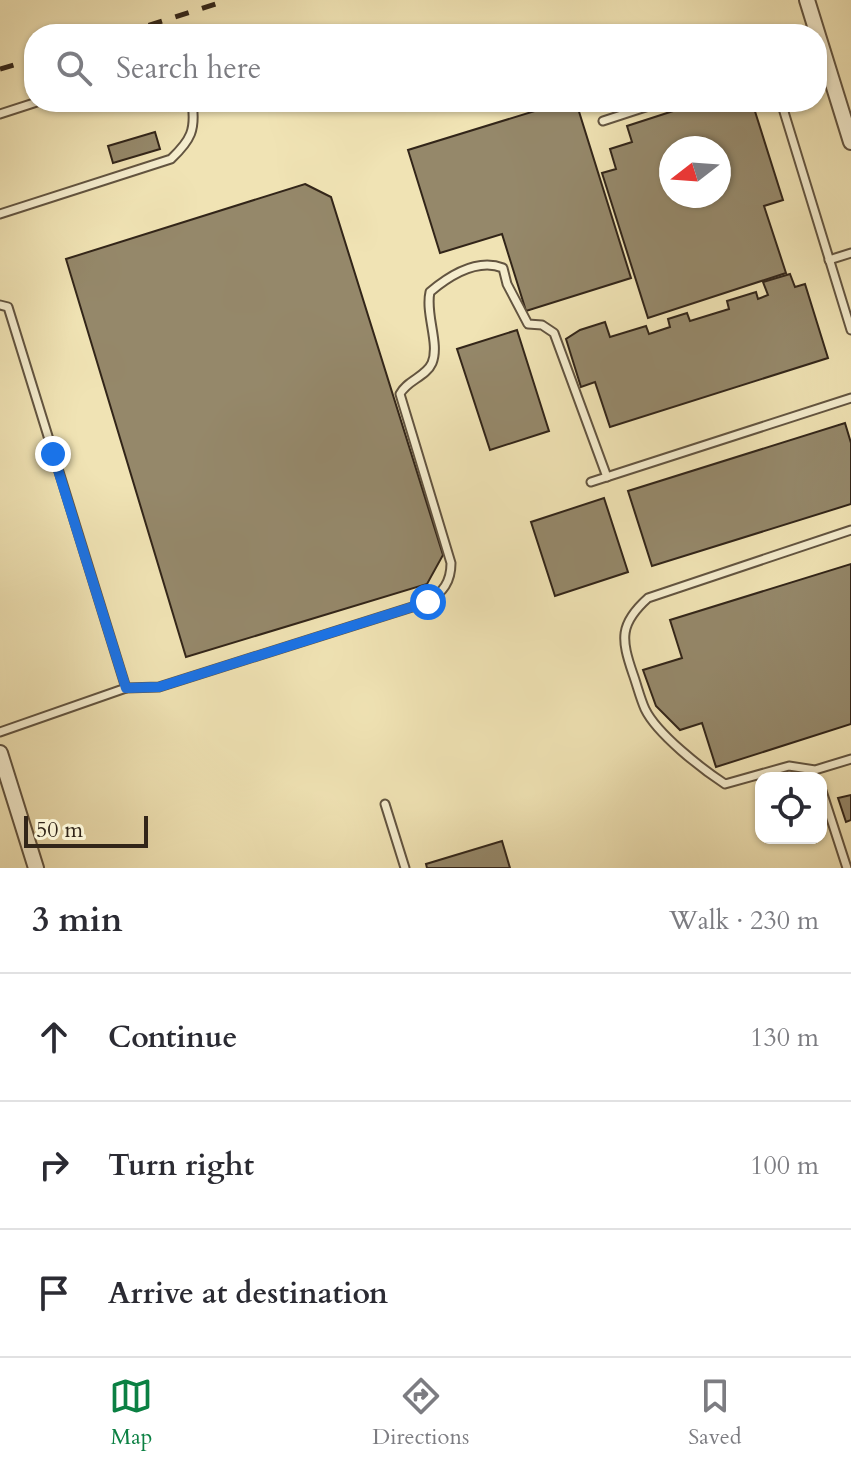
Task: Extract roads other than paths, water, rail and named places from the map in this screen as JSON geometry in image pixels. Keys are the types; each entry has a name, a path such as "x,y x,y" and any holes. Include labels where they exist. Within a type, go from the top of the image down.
{"street":[{"path":"807,0 812,24"},
{"path":"827,81 851,142"},
{"path":"0,753 3,775 36,868"}],"lane":[{"path":"0,114 24,106"},
{"path":"0,214 171,159 189,141 193,112"},
{"path":"603,121 630,112"},
{"path":"784,112 851,330"},
{"path":"829,260 851,253"},
{"path":"0,732 126,688 159,687 428,602 441,593 451,576 451,563 400,394 403,388 431,366 434,357 427,304 430,292 461,271 480,265 503,268 507,284 528,324 542,325 554,333 607,477"},
{"path":"0,305 8,307 126,688"},
{"path":"591,482 851,398"},
{"path":"755,776 725,784 692,762 646,712 623,647 623,636 634,610 648,598 851,530"},
{"path":"821,772 851,759"},
{"path":"768,772 789,766 809,772"},
{"path":"385,804 405,868"},
{"path":"827,806 847,868"}],"railway":[{"path":"153,24 228,0"},
{"path":"0,69 24,62"}]}
